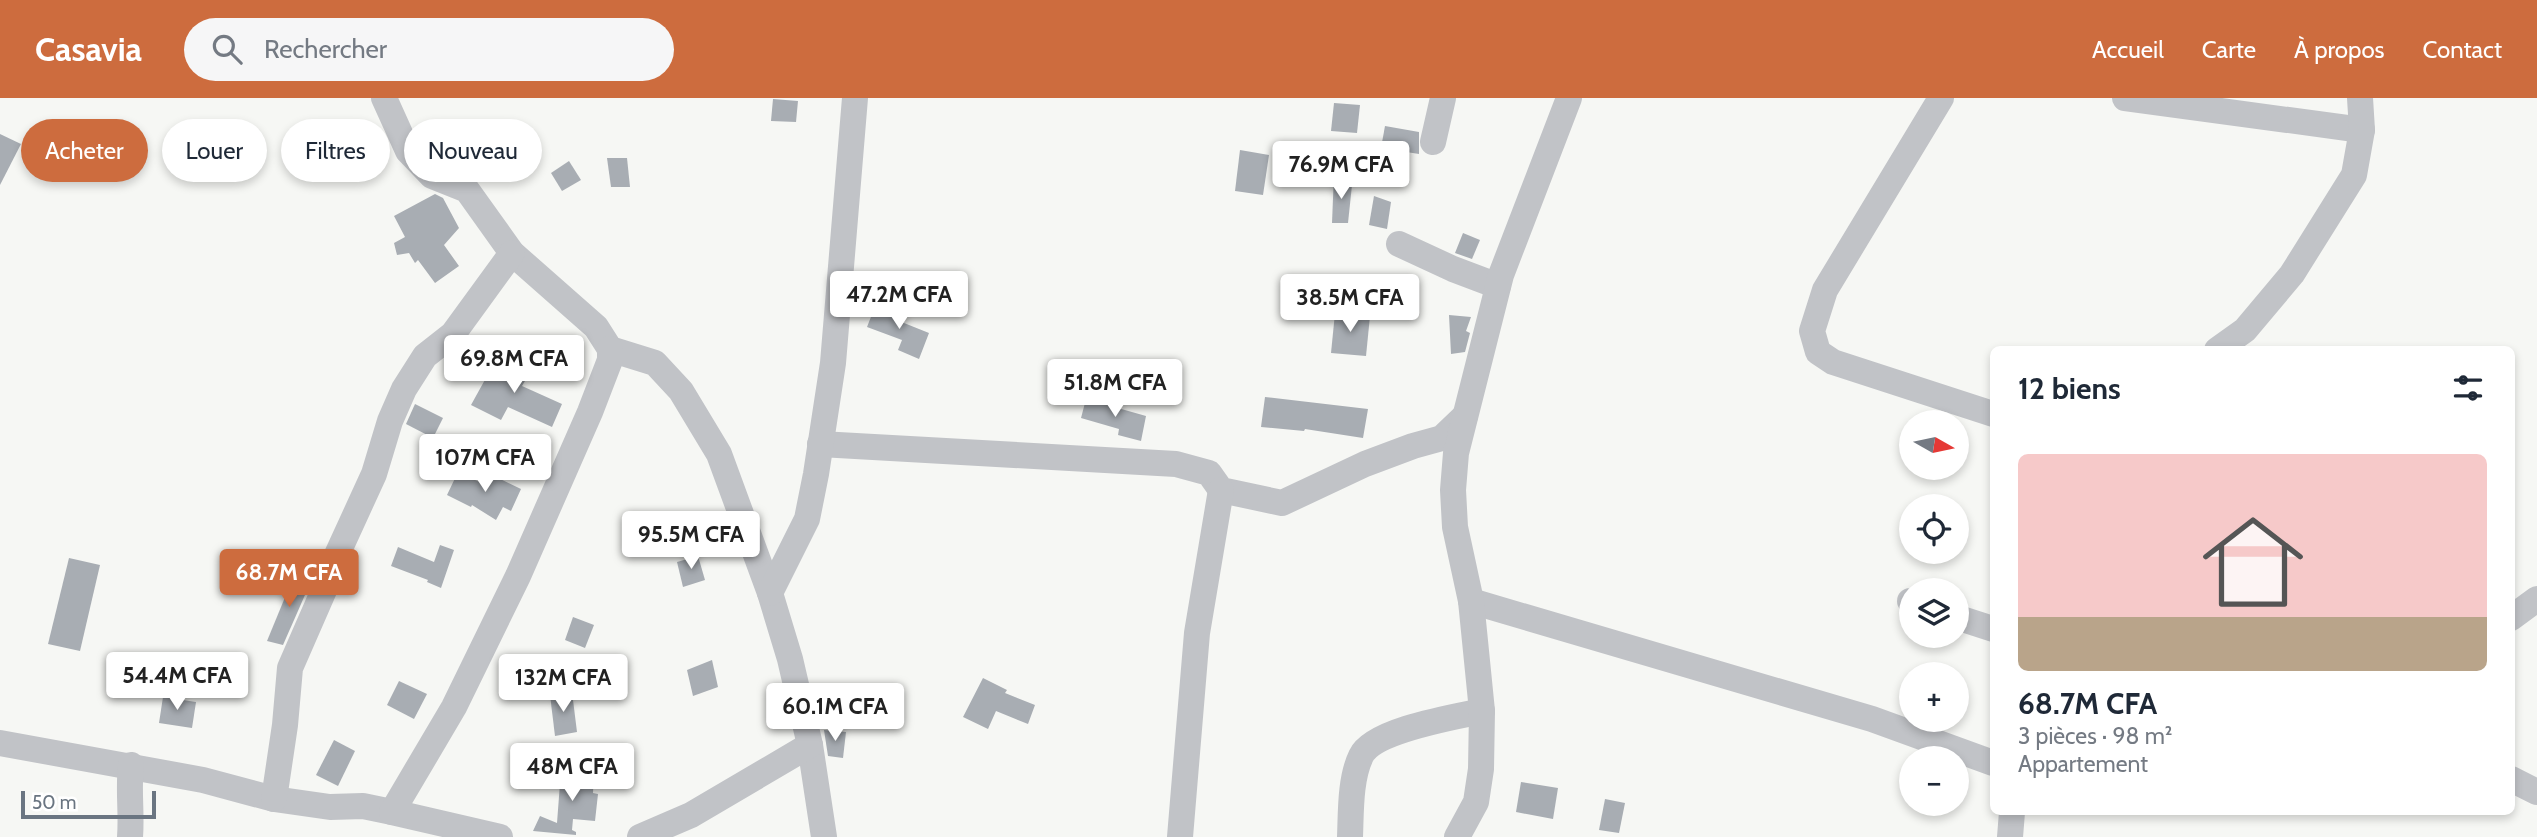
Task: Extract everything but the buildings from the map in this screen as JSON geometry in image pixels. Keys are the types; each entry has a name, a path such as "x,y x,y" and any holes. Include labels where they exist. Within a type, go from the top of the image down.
{"street":[{"path":"384,98 408,151 432,176 467,190 512,253 596,327 610,349 610,360 595,399 518,576 454,707 392,812"},
{"path":"770,593 807,519 820,444 833,363 855,98"},
{"path":"1433,142 1443,98"},
{"path":"1457,837 1476,802 1481,769 1482,711 1471,601 1455,527 1453,490 1456,453 1499,286 1569,98"},
{"path":"1941,98 1825,290 1812,331 1818,352 1833,362 1990,413"},
{"path":"2125,98 2362,130"},
{"path":"2223,346 2245,330 2292,274 2354,175 2362,130 2360,98"},
{"path":"1399,244 1453,269 1499,286"},
{"path":"274,799 290,668 374,474 390,421 404,389 425,356 453,334 512,253"},
{"path":"610,349 655,363 681,391 719,454 770,593 790,659 810,745 824,837"},
{"path":"820,444 1176,464 1209,473 1221,489 1282,503 1365,464 1442,438 1465,416"},
{"path":"1180,837 1197,633 1221,489"},
{"path":"2515,615 2537,599"},
{"path":"1471,601 1872,719 1990,761"},
{"path":"1969,621 1990,628"},
{"path":"1350,837 1351,812 1359,765 1362,754 1370,744 1400,730 1482,711"},
{"path":"640,837 691,815 810,745"},
{"path":"6,751 131,765 204,780 274,799 330,807 363,806 500,837"},
{"path":"130,837 132,811 128,791 131,765"},
{"path":"2515,781 2537,792"},
{"path":"2010,837 2012,815"}]}
